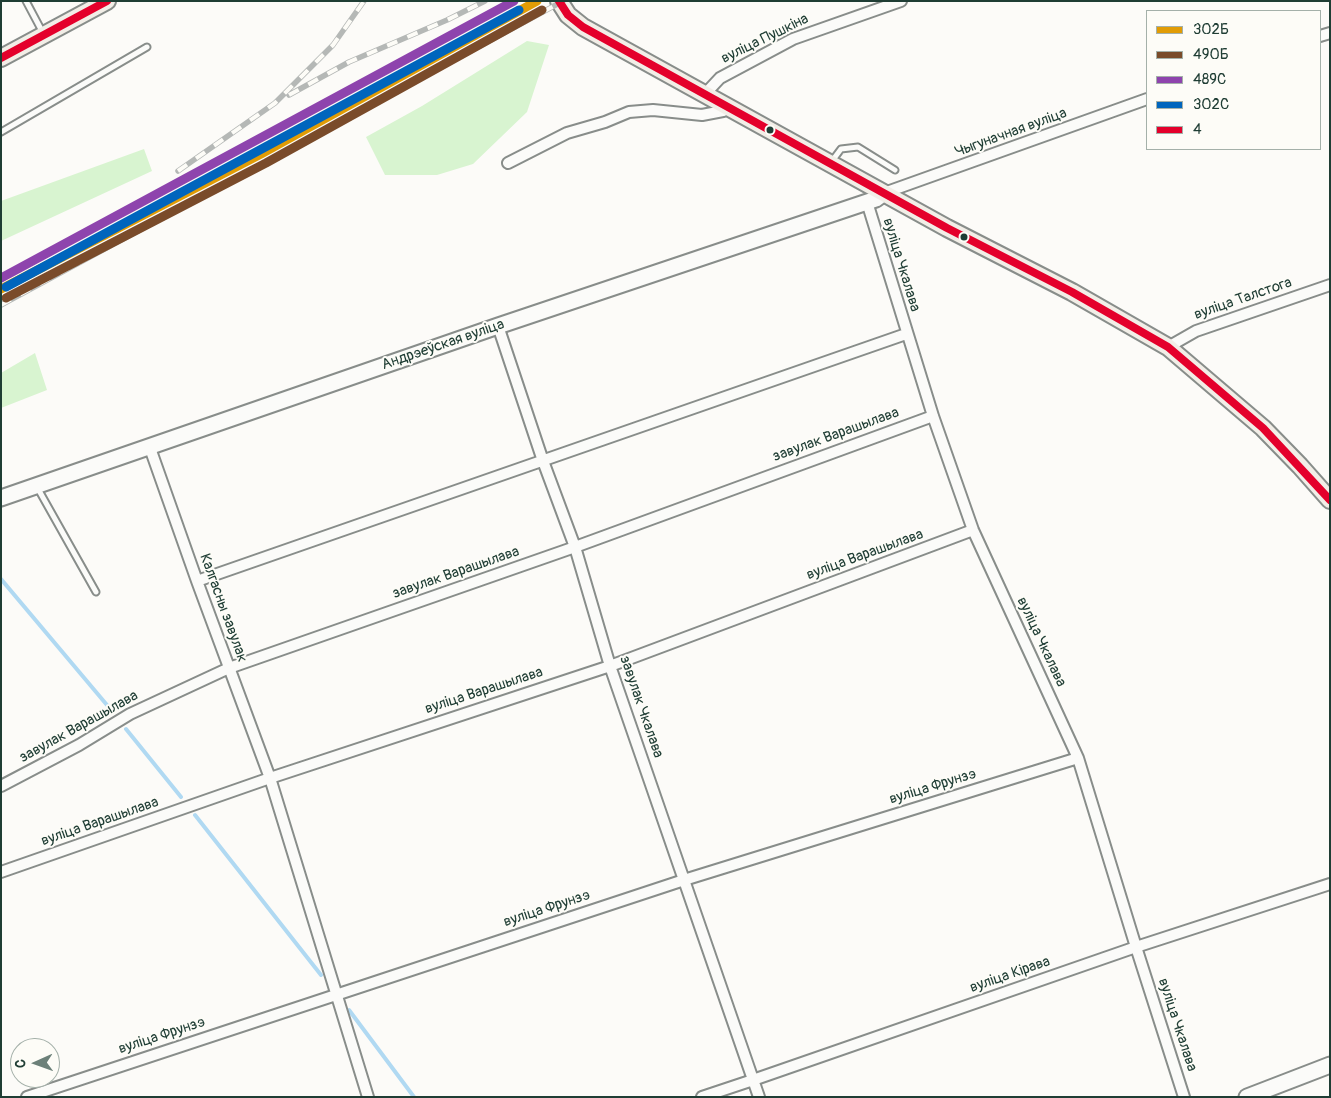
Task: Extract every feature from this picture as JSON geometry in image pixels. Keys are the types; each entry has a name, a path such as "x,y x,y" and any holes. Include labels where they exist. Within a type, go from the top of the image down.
{"main road":[{"path":"1,58 106,1"},
{"path":"559,1 568,15 583,27 947,228 1072,292 1168,347 1263,428 1330,500"},
{"name":"Андрэеўская вуліца","path":"1,498 498,326 876,199 884,193"},
{"path":"1247,1097 1330,1065"}],"street":[{"name":"вуліца Пушкіна","path":"705,94 720,78 793,39 901,1"},
{"name":"Чыгуначная вуліца","path":"884,193 1146,99"},
{"path":"508,163 567,133 605,122 630,112 653,110 702,115 723,111 728,107"},
{"name":"вуліца Чкалава","path":"867,202 906,334 973,530 1078,758 1184,1097"},
{"name":"вуліца Талстога","path":"1168,347 1196,330 1330,285"},
{"name":"завулак Чкалава","path":"498,326 543,461 575,547 610,666 759,1097"},
{"path":"197,582 906,334"},
{"name":"завулак Варашылава","path":"1,786 79,745 130,714 229,668 575,547 933,416"},
{"name":"Калгасны завулак","path":"150,448 197,582 270,778 368,1097"},
{"name":"вуліца Варашылава","path":"1,872 270,778 610,666 973,530"},
{"name":"вуліца Фрунзэ","path":"27,1097 684,880 1078,758"},
{"name":"вуліца Кірава","path":"702,1097 1136,947 1330,884"}],"lane":[{"path":"26,1 44,35"},
{"path":"1,132 148,47"},
{"path":"831,164 841,149 858,147 895,170"},
{"path":"37,486 96,592"}],"green space":[{"path":"527,41 549,45 527,112 473,164 437,175 385,175 366,137 422,106"},
{"path":"144,149 152,171 1,241 1,201"},
{"path":"35,353 47,390 1,408 1,373"}],"waterway":[{"path":"1,579 112,711"},
{"path":"126,729 181,797"},
{"path":"195,815 321,975"},
{"path":"349,1010 414,1097"}],"railway":[{"path":"178,171 275,103 333,45 364,1"},
{"path":"289,95 349,62 447,20 485,1"},
{"path":"1,305 563,1"}],"transit line":[{"name":"4","path":"1,58 107,1"},
{"name":"489С","path":"1,278 514,1"},
{"name":"302Б","path":"1,289 261,154 537,1"},
{"name":"4","path":"559,1 568,15 583,27 947,228 1072,292 1168,347 1263,428 1330,500"},
{"name":"302С","path":"6,287 519,10"},
{"name":"490Б","path":"6,298 266,163 542,10"}]}
